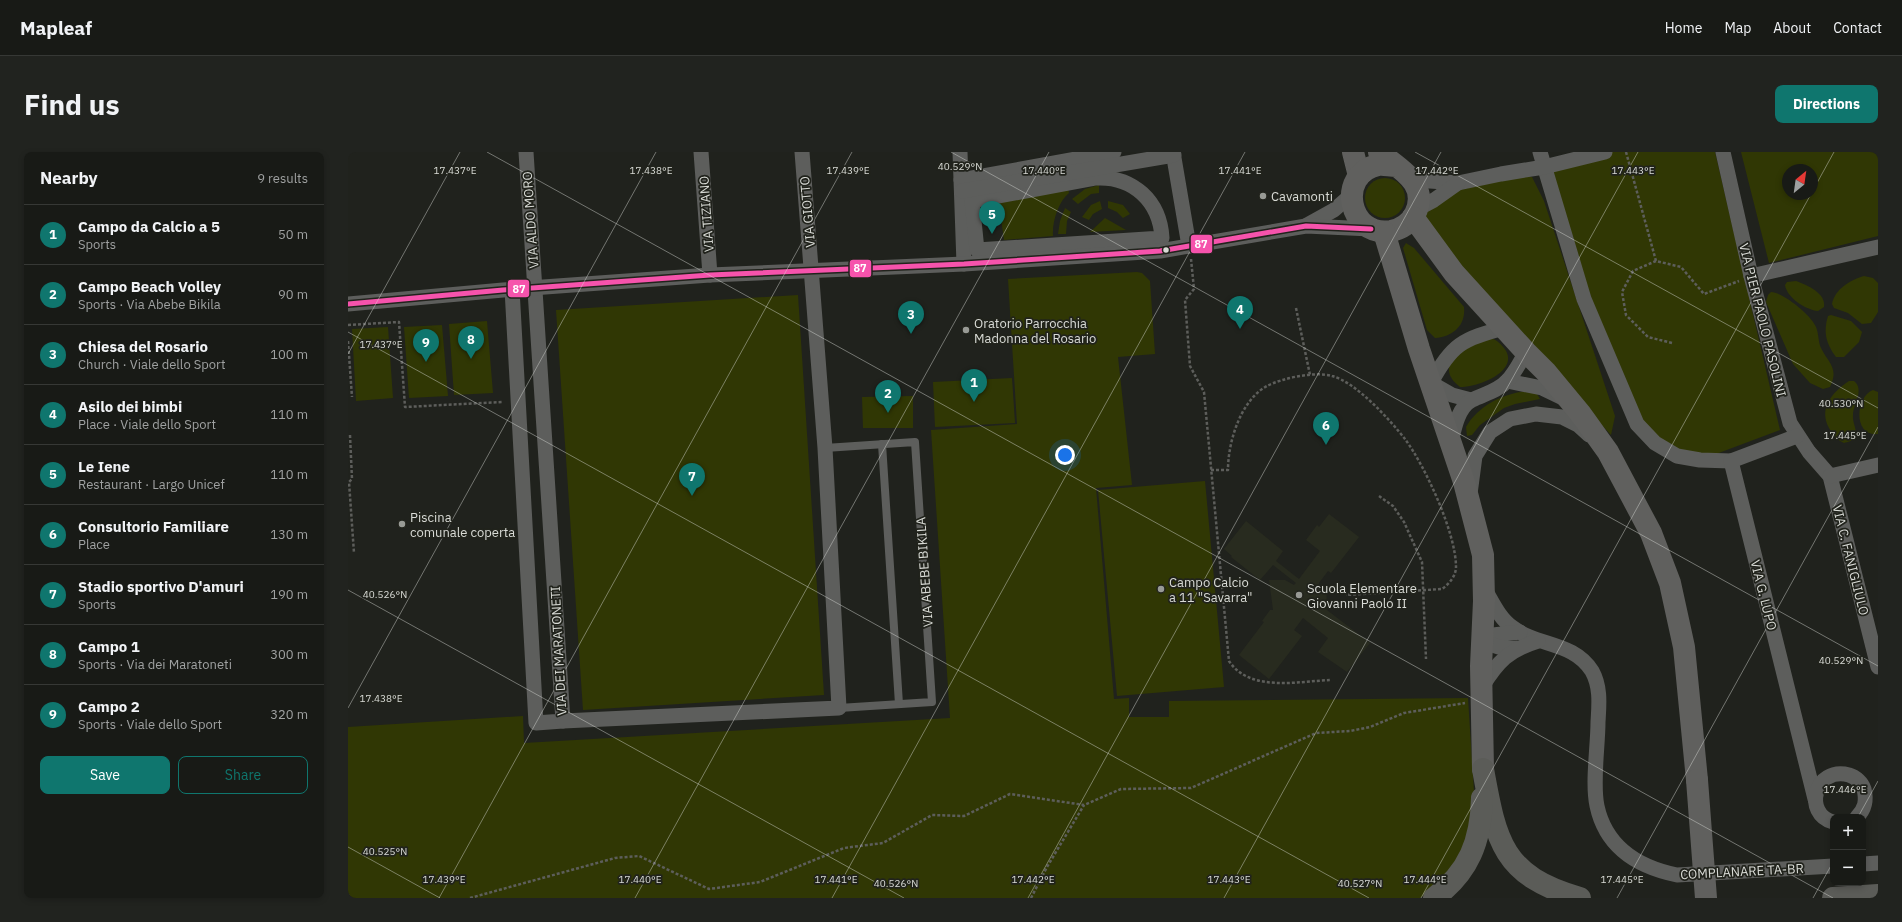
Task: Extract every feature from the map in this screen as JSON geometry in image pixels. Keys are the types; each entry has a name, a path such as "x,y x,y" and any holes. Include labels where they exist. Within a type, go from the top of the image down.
{"highway":[{"path":"1434,898 1451,886 1470,859 1477,840 1482,817 1483,769"},
{"path":"1483,769 1490,812 1501,843 1515,865 1536,881 1554,891 1580,898"},
{"path":"1833,898 1878,895"}],"street":[{"name":"VIA ALDO MORO","path":"526,152 534,288"},
{"name":"VIA TIZIANO","path":"701,152 710,275"},
{"name":"VIA GIOTTO","path":"802,152 812,272"},
{"path":"960,152 964,264"},
{"path":"962,185 1114,152"},
{"path":"1353,152 1355,185 1352,208 1359,220 1378,231 1451,444 1469,501 1483,554 1483,769"},
{"path":"1379,152 1403,171 1417,188 1419,197 1415,213 1454,273 1546,372 1608,452 1651,533 1670,583 1684,647 1697,780 1706,898"},
{"path":"1540,152 1584,299 1637,424 1655,443 1677,456 1700,460 1731,461 1797,436"},
{"path":"1306,226 1334,210 1369,168 1379,165 1403,171 1430,181 1458,183 1544,167 1605,152"},
{"name":"VIA PIER PAOLO PASOLINI","path":"1723,152 1751,276 1790,423 1797,436 1809,452 1830,476"},
{"path":"962,185 1094,168 1173,153 1189,246"},
{"path":"1094,168 1131,174 1145,182 1156,195 1162,209 1167,225 1171,249"},
{"path":"1096,178 1115,179 1132,185 1146,196 1156,211 1162,238 1053,245 977,250 972,201 1096,178"},
{"path":"348,304 512,289 710,275 812,272 964,264 1171,249 1306,226 1378,231 1396,230 1405,226 1415,213 1458,183"},
{"path":"1751,276 1878,247"},
{"path":"812,272 825,448 839,708"},
{"name":"VIA DEI MARATONETI","path":"512,289 536,723 563,721 534,288"},
{"path":"1431,383 1443,360 1459,345 1473,336 1505,328"},
{"path":"1451,444 1455,424 1464,408 1471,400 1486,395 1507,381 1526,352"},
{"path":"1507,381 1542,388 1570,402"},
{"path":"1431,383 1452,395 1471,400"},
{"path":"1469,501 1475,456 1490,432 1510,420 1536,414 1562,417 1578,425 1608,452"},
{"path":"521,453 545,452"},
{"name":"VIA G. LUPO","path":"1731,461 1815,798 1819,811 1830,821"},
{"path":"1830,476 1878,465"},
{"name":"VIA C. FANIGLIULO","path":"1830,476 1878,667"},
{"path":"528,573 553,572"},
{"name":"COMPLANARE TA-BR","path":"1484,587 1502,617 1511,627 1538,641 1555,644 1572,651 1583,659 1593,672 1599,692 1596,786 1597,806 1604,826 1615,844 1636,861 1655,871 1677,875 1830,866"},
{"path":"1482,639 1493,635 1520,632"},
{"path":"1482,639 1490,645 1500,648 1517,648 1538,641"},
{"path":"1482,695 1500,662 1517,648"},
{"name":"VIA ABEBE BIKILA","path":"563,721 839,708"},
{"path":"1815,798 1818,786 1827,776 1840,772 1853,776 1862,785 1866,798 1863,810 1860,814"},
{"path":"1866,864 1878,864"}],"lane":[{"name":"VIA ABEBE BIKILA","path":"825,448 915,442 932,702 839,708"},
{"path":"882,444 899,704"}],"path":[{"path":"1626,152 1656,261"},
{"path":"1189,246 1194,289 1185,300 1190,366 1204,392 1229,661 1236,671 1260,683 1331,680"},
{"path":"1672,343 1648,337 1626,315 1622,292 1633,271 1656,261 1681,267 1704,294 1751,276"},
{"path":"1296,308 1310,375"},
{"path":"348,325 399,322 406,407 502,402"},
{"path":"348,342 352,397"},
{"path":"1211,470 1228,470 1228,460 1233,438 1245,408 1258,391 1275,382 1310,375 1333,376 1345,381 1361,394 1405,439 1423,470 1437,500 1450,535 1456,568 1454,577 1442,589 1346,595"},
{"path":"350,435 352,478 349,482 354,553"},
{"path":"1379,496 1393,506 1404,522 1422,562 1426,659"},
{"path":"470,898 615,858 639,856 709,890 760,882 844,848 883,843 932,815 964,816 1010,794 1084,805 1121,789 1191,788 1316,733 1350,731 1370,727 1404,713 1458,704 1482,695"},
{"path":"1032,898 1084,805"}],"shaded area":[{"name":"Scuola Elementare Giovanni Paolo II","path":"1329,514 1359,537 1331,573 1328,571 1319,583 1319,587 1326,586 1327,604 1323,604 1323,607 1370,643 1347,672 1318,652 1328,638 1303,618 1294,630 1302,636 1269,679 1239,655 1264,622 1262,621 1270,610 1273,610 1269,580 1285,580 1294,585 1296,583 1273,565 1260,580 1231,557 1232,556 1224,549 1246,521 1283,551 1276,561 1299,579 1320,551 1306,540 1317,525 1319,527"}],"green space":[{"path":"1605,152 1715,152 1780,430 1700,460 1677,456 1637,424 1544,167"},
{"path":"1741,152 1878,152 1878,236 1769,263"},
{"path":"1501,174 1532,177 1544,201 1615,416 1611,435 1429,239 1417,209 1458,183"},
{"path":"1381,178 1389,178 1396,181 1402,187 1405,198 1402,209 1396,215 1389,218 1381,218 1374,215 1368,209 1365,202 1365,194 1368,187 1374,181"},
{"path":"1099,185 1099,193 1091,194 1078,204 1072,199 1085,189"},
{"path":"1068,187 1069,193 1056,213 1053,236 1004,240 998,198"},
{"path":"1100,201 1102,209 1093,214 1089,220 1082,217 1091,205"},
{"path":"1108,201 1123,205 1130,214 1123,218 1117,212 1108,208"},
{"path":"1065,208 1071,212 1067,221 1066,234 1058,234 1060,221"},
{"path":"1105,218 1126,230 1090,232"},
{"path":"1406,243 1414,248 1464,307 1463,320 1457,329 1452,333 1435,338 1427,330 1403,248"},
{"path":"1137,272 1142,273 1150,281 1155,354 1118,357 1132,485 1096,488 1114,699 1129,698 1129,717 1169,717 1169,701 1468,698 1476,823 1451,878 1420,898 348,898 348,727 523,716 524,743 950,718 931,430 1017,424 1008,279"},
{"path":"1864,276 1873,278 1878,283 1878,312 1871,323 1862,324 1848,313 1834,308 1832,304 1836,294 1844,286"},
{"path":"1796,281 1815,290 1822,298 1824,307 1818,311 1813,310 1803,306 1793,299 1786,290 1785,285 1787,282"},
{"path":"1771,292 1783,296 1796,305 1813,322 1817,330 1821,348 1832,366 1834,375 1830,387 1823,389 1810,383 1793,364 1766,302 1768,295"},
{"path":"798,295 824,695 583,710 556,310"},
{"path":"1831,315 1851,321 1862,332 1859,342 1844,357 1836,357 1826,338 1826,322 1828,316"},
{"path":"487,321 493,393 454,395 449,324"},
{"path":"442,325 448,396 409,398 404,327"},
{"path":"388,327 393,398 356,401 352,329"},
{"path":"1489,338 1494,339 1504,348 1508,356 1507,364 1502,371 1486,381 1476,385 1460,387 1452,379 1449,371 1450,363 1455,356 1471,345"},
{"path":"1012,378 1015,423 935,427 933,382"},
{"path":"1849,381 1854,381 1857,385 1859,393 1853,411 1853,421 1856,434 1853,439 1844,443 1833,435 1826,420 1825,413 1826,407 1833,395"},
{"path":"1873,390 1878,392 1878,434 1870,433 1864,429 1859,416 1863,400 1867,394"},
{"path":"1526,391 1537,394 1540,399 1515,404 1504,408 1480,425 1472,435 1467,436 1466,427 1484,407 1500,398"},
{"path":"913,396 913,428 863,428 862,397"},
{"name":"Campo Calcio a 11 \"Savarra\"","path":"1205,481 1224,687 1117,696 1098,490"}],"transit line":[{"name":"87","path":"348,304 503,290 710,275 964,264 1160,251 1306,226 1371,229"}],"place":[{"name":"Cavamonti","path":"1263,196"},
{"name":"Le Iene","path":"992,234"},
{"name":"Asilo dei bimbi","path":"1240,329"},
{"name":"Oratorio Parrocchia Madonna del Rosario","path":"966,330"},
{"name":"Chiesa del Rosario","path":"911,334"},
{"name":"Campo 1","path":"471,359"},
{"name":"Campo 2","path":"426,362"},
{"name":"Campo da Calcio a 5","path":"974,402"},
{"name":"Campo Beach Volley","path":"888,413"},
{"name":"Consultorio Familiare","path":"1326,445"},
{"name":"Stadio sportivo D'amuri","path":"692,496"},
{"name":"Piscina comunale coperta","path":"402,524"},
{"name":"Campo Calcio a 11 \"Savarra\"","path":"1161,589"},
{"name":"Scuola Elementare Giovanni Paolo II","path":"1299,595"}]}
